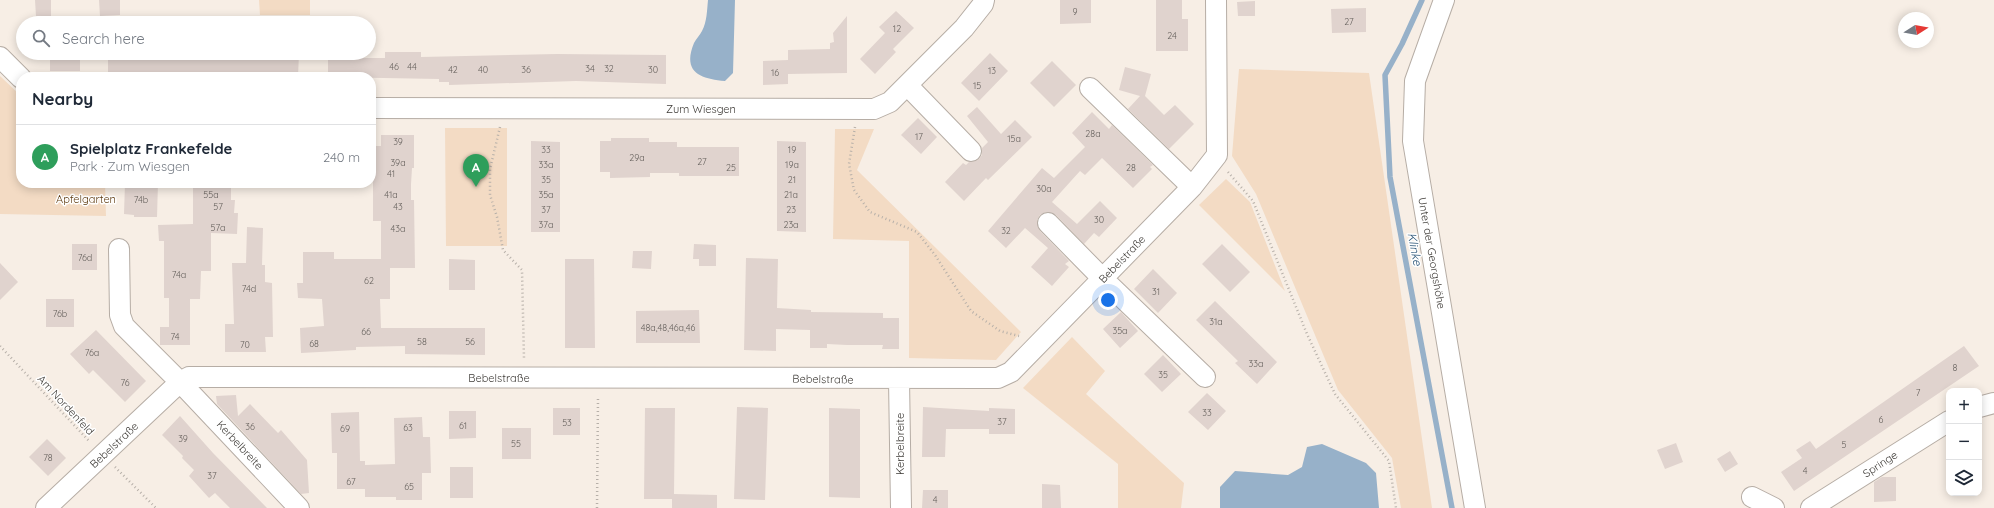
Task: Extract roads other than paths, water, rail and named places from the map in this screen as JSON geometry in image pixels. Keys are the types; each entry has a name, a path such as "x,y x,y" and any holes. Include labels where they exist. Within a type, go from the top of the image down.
{"street":[{"name":"Zum Wiesgen","path":"376,108 874,109 890,102 964,28 983,4 984,0"},
{"name":"Bebelstraße","path":"46,508 180,382 189,377 998,378 1011,372 1103,279 1192,187 1217,155 1216,0"},
{"name":"Unter der Georgshöhe","path":"1444,0 1415,81 1413,141 1475,508"},
{"path":"0,57 16,73"},
{"path":"907,85 971,151"},
{"path":"1090,88 1192,187"},
{"path":"1048,223 1103,279 1205,377"},
{"path":"119,249 120,315 124,326 180,382"},
{"name":"Kerbelbreite","path":"899,379 901,508"},
{"name":"Kerbelbreite","path":"180,382 299,508"},
{"path":"1982,406 1994,403"},
{"name":"Springe","path":"1811,508 1946,423"},
{"path":"1752,497 1774,508"}],"water":[{"path":"708,0 735,0 733,73 725,81 701,76 692,67 690,61 694,43 705,24"},
{"path":"1322,444 1366,463 1376,473 1379,508 1220,508 1220,487 1235,471 1288,475 1302,467 1307,447"}],"waterway":[{"name":"Klinke","path":"1422,0 1402,44 1385,75 1390,177 1452,508"}],"place":[{"name":"Spielplatz Frankefelde","path":"476,187"}],"park label":[{"name":"Apfelgarten","path":"86,199"}]}
